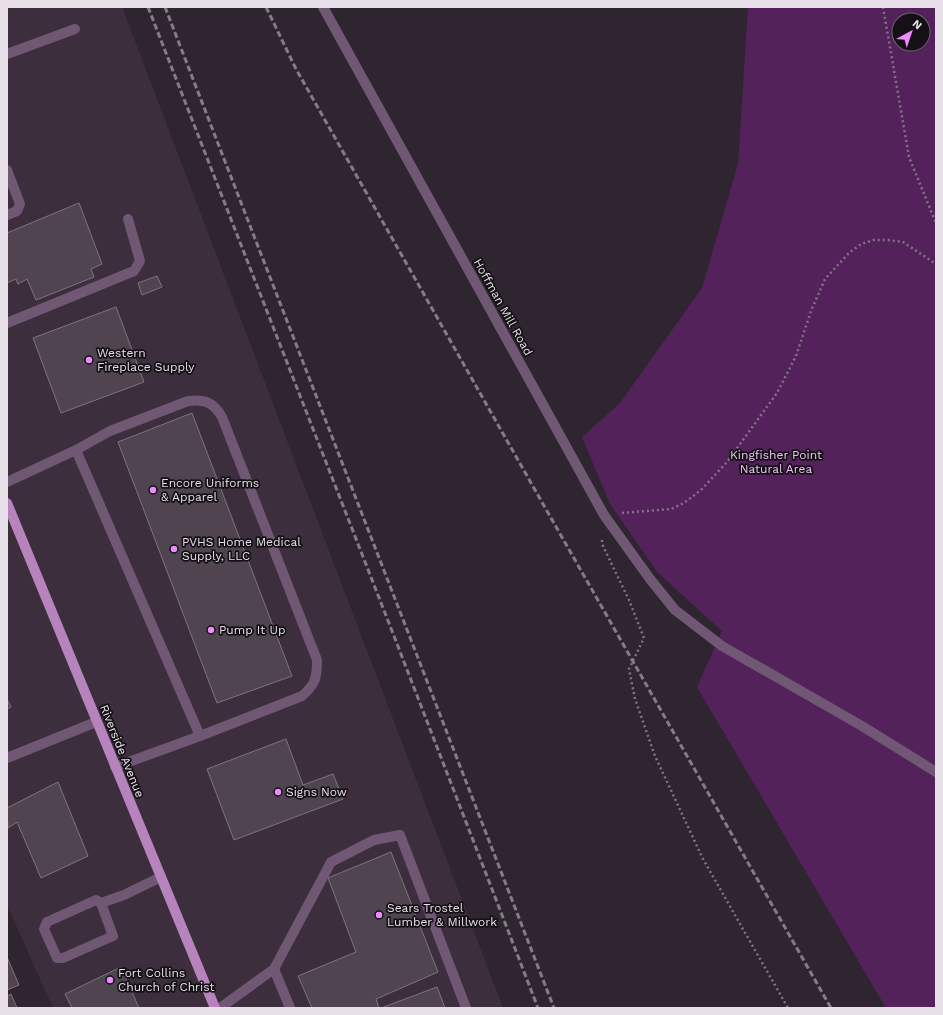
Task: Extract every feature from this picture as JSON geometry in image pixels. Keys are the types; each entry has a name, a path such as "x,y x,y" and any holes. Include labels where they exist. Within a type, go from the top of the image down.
{"main road":[{"name":"Riverside Avenue","path":"7,503 215,1008"}],"street":[{"name":"Hoffman Mill Road","path":"323,7 604,515 650,579 675,610 722,646 862,726 936,772"},
{"path":"7,54 75,28"},
{"path":"7,170 20,204 17,211 7,215"},
{"path":"7,323 134,271 140,261 128,219"},
{"path":"7,482 76,450 110,430 188,401 198,400 211,404 217,409 222,417 316,660 316,679 311,688 302,696 115,767"},
{"path":"76,450 200,736"},
{"path":"7,758 96,722"},
{"path":"220,1008 274,969 331,862 374,840 400,835 466,1008"},
{"path":"101,903 113,936 63,958 57,958 44,929 47,922 96,900 101,903 124,895 161,877"},
{"path":"274,969 290,1008"}],"path":[{"path":"883,7 909,156 936,223"},
{"path":"788,1008 703,859 655,756 635,699 629,670 644,638 629,600 602,544 604,515 671,509 684,503 707,485 728,462 777,393 796,356 811,311 825,279 849,253 861,244 874,240 888,240 903,242 936,264"}],"shaded area":[{"path":"7,7 122,7 503,1008 53,1008 7,905"}],"green space":[{"name":"Kingfisher Point Natural Area","path":"748,7 936,7 936,1008 886,1008 697,687 722,631 657,572 610,504 582,437 620,403 702,288 738,164"}],"building":[{"path":"79,203 102,264 91,269 94,277 36,300 27,279 18,284 16,279 7,283 7,233"},
{"path":"157,276 162,287 142,295 138,283"},
{"name":"Western Fireplace Supply","path":"116,307 144,382 61,413 33,338"},
{"path":"192,413 292,676 217,703 118,442"},
{"path":"7,699 11,707 7,709"},
{"name":"Signs Now","path":"286,739 303,785 333,774 343,799 234,840 207,769"},
{"path":"58,782 88,856 41,878 17,822 8,828 7,808"},
{"name":"Sears Trostel Lumber & Millwork","path":"391,852 438,972 376,999 379,1008 312,1008 298,976 356,952 328,878"},
{"path":"7,957 19,985 7,990"},
{"name":"Fort Collins Church of Christ","path":"121,967 139,1008 72,1008 65,994"},
{"path":"437,987 445,1008 381,1008"},
{"path":"11,994 17,1008 7,1008 7,996"}],"railway":[{"path":"148,7 538,1008"},
{"path":"165,7 554,1008"},
{"path":"266,7 296,69 831,1008"}],"place":[{"name":"Western Fireplace Supply","path":"89,360"},
{"name":"Encore Uniforms & Apparel","path":"153,490"},
{"name":"PVHS Home Medical Supply, LLC","path":"174,549"},
{"name":"Pump It Up","path":"211,630"},
{"name":"Signs Now","path":"278,792"},
{"name":"Sears Trostel Lumber & Millwork","path":"379,915"},
{"name":"Fort Collins Church of Christ","path":"110,980"}]}
